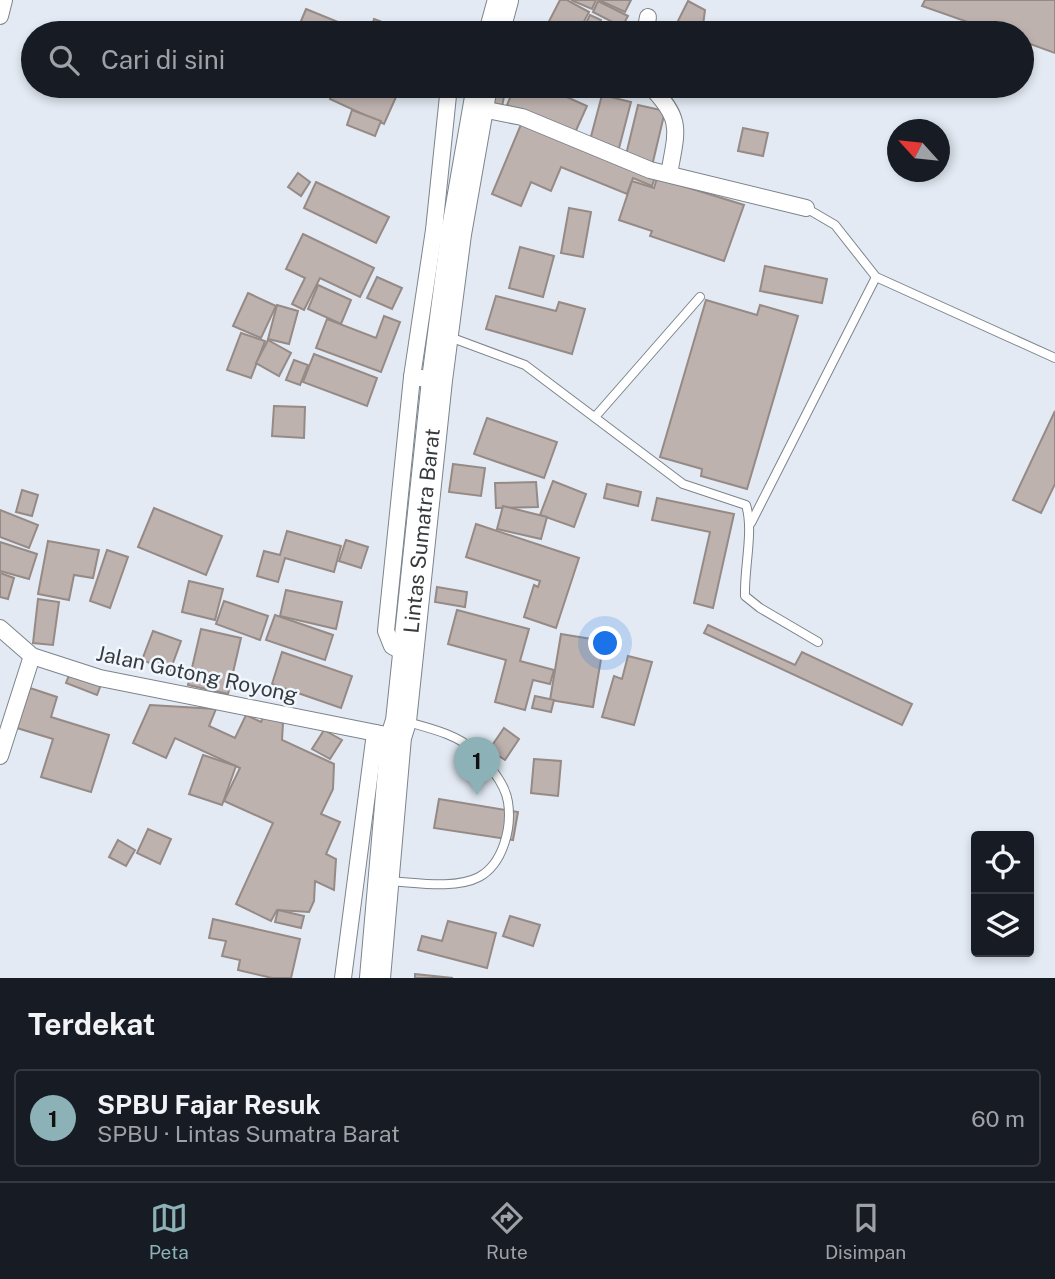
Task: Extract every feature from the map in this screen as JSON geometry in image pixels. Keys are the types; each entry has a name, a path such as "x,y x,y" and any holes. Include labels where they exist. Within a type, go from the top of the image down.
{"highway":[{"path":"497,21 503,0"},
{"name":"Lintas Sumatra Barat","path":"375,978 385,881 391,730 408,655 424,379 444,335 445,232 479,98"}],"street":[{"path":"0,16 4,0"},
{"path":"424,379 445,232 449,98"},
{"path":"481,98 633,164 806,208"},
{"path":"662,98 672,108 675,142 669,174"},
{"name":"Jalan Gotong Royong","path":"0,628 32,656 100,678 391,730"},
{"path":"0,756 32,656"},
{"path":"343,978 391,730"}],"lane":[{"path":"806,208 835,225 876,277 1055,358"},
{"path":"818,642 745,596 744,566 751,523 876,277"},
{"path":"595,417 701,297"},
{"path":"444,335 525,365 683,484 746,505 751,523"},
{"path":"385,881 445,883 476,878 493,867 507,837 508,800 486,764 470,747 434,730 391,730"}],"building":[{"path":"560,0 567,0 589,12 584,21 549,21"},
{"path":"571,0 596,0 592,9"},
{"path":"599,0 631,0 625,12"},
{"path":"925,0 1055,0 1055,53 1034,45 1034,21 965,21 922,6"},
{"path":"598,1 628,16 625,21 610,21 593,12"},
{"path":"688,1 705,10 704,21 678,21"},
{"path":"306,9 336,21 301,21"},
{"path":"590,15 601,20 601,21 587,21"},
{"path":"330,98 396,98 384,124"},
{"path":"483,98 504,98 502,107 482,103"},
{"path":"510,98 569,98 587,106 574,135 507,105"},
{"path":"601,98 631,102 618,152 589,144"},
{"path":"638,105 665,111 652,166 625,159"},
{"path":"352,110 381,121 375,136 347,125"},
{"path":"522,122 655,177 652,186 633,178 627,194 561,167 551,191 531,182 521,206 492,194"},
{"path":"743,128 768,133 763,156 738,151"},
{"path":"298,173 310,182 301,196 288,187"},
{"path":"657,178 744,205 724,261 650,236 652,231 619,220 632,181 654,188"},
{"path":"316,182 389,217 376,243 304,208"},
{"path":"569,208 591,212 583,257 561,253"},
{"path":"303,234 374,268 360,297 320,278 304,310 292,304 305,278 286,269"},
{"path":"520,247 554,256 543,297 509,288"},
{"path":"765,266 827,279 822,303 760,291"},
{"path":"377,277 402,288 392,309 367,298"},
{"path":"318,285 351,300 341,324 308,309"},
{"path":"248,293 276,306 261,338 233,326"},
{"path":"496,296 556,311 559,302 585,309 572,354 486,329"},
{"path":"706,300 757,315 760,305 798,316 747,489 701,476 702,469 660,457"},
{"path":"277,305 298,311 289,344 268,339"},
{"path":"384,316 400,322 381,372 316,348 327,319 376,338"},
{"path":"241,333 265,341 251,378 227,370"},
{"path":"268,340 291,353 279,376 256,363"},
{"path":"314,354 377,378 367,406 303,382"},
{"path":"294,360 308,365 300,385 286,380"},
{"path":"274,406 305,407 304,438 272,436"},
{"path":"1055,411 1055,484 1041,513 1013,500"},
{"path":"487,418 557,442 544,478 474,454"},
{"path":"453,464 485,468 481,496 449,492"},
{"path":"553,481 586,494 574,527 540,515"},
{"path":"536,482 538,507 496,508 495,483"},
{"path":"607,484 641,492 638,506 604,498"},
{"path":"22,490 38,495 32,516 16,512"},
{"path":"657,498 734,514 713,608 694,603 710,532 652,520"},
{"path":"503,506 547,517 541,539 497,529"},
{"path":"154,508 222,536 206,575 138,547"},
{"path":"0,510 38,525 29,548 0,537"},
{"path":"476,524 579,558 556,628 524,617 534,585 538,587 540,581 466,557"},
{"path":"287,531 341,546 334,572 285,558 278,582 257,576 264,551 280,555"},
{"path":"346,540 368,547 361,568 339,561"},
{"path":"48,541 99,550 93,578 74,575 69,600 38,594"},
{"path":"0,542 37,554 29,579 0,571"},
{"path":"107,550 128,557 110,608 90,601"},
{"path":"0,573 14,578 8,599 0,597"},
{"path":"189,581 223,589 215,620 182,612"},
{"path":"437,587 467,592 465,607 435,602"},
{"path":"286,590 342,602 336,629 280,616"},
{"path":"38,599 59,602 53,645 33,643"},
{"path":"224,601 268,616 260,640 216,624"},
{"path":"457,610 529,629 520,661 554,670 550,684 533,680 525,710 495,702 506,660 448,644"},
{"path":"275,615 333,635 325,660 266,640"},
{"path":"708,625 795,665 802,652 912,704 902,725 704,633"},
{"path":"201,629 241,638 228,694 188,685"},
{"path":"153,631 181,641 170,671 142,660"},
{"path":"561,634 604,641 593,707 550,700"},
{"path":"282,652 352,676 341,708 272,684"},
{"path":"628,656 652,662 634,725 602,717 614,676 622,679"},
{"path":"71,670 102,682 97,695 66,683"},
{"path":"30,688 57,697 51,717 109,735 91,792 41,777 53,739 17,728"},
{"path":"535,696 554,700 551,712 532,708"},
{"path":"150,705 216,709 209,726 235,738 246,715 261,722 265,714 283,723 282,740 334,764 333,789 321,814 340,822 326,854 336,859 334,890 315,881 314,901 309,912 277,910 271,921 236,904 273,823 224,801 240,768 175,738 166,758 133,743"},
{"path":"504,728 519,739 505,760 489,750"},
{"path":"324,730 342,740 330,759 312,749"},
{"path":"203,755 236,766 222,805 189,794"},
{"path":"534,759 561,761 558,796 531,793"},
{"path":"439,799 518,812 513,840 434,828"},
{"path":"148,829 171,839 160,864 137,853"},
{"path":"118,840 135,850 126,866 109,857"},
{"path":"278,910 304,916 301,928 275,922"},
{"path":"510,916 540,925 533,946 503,936"},
{"path":"213,919 300,939 291,978 272,978 238,970 240,960 222,956 226,941 209,938"},
{"path":"448,921 496,933 487,968 418,950 422,936 442,941"},
{"path":"415,974 453,978 415,978"}],"place":[{"name":"SPBU Fajar Resuk","path":"477,795"}]}
